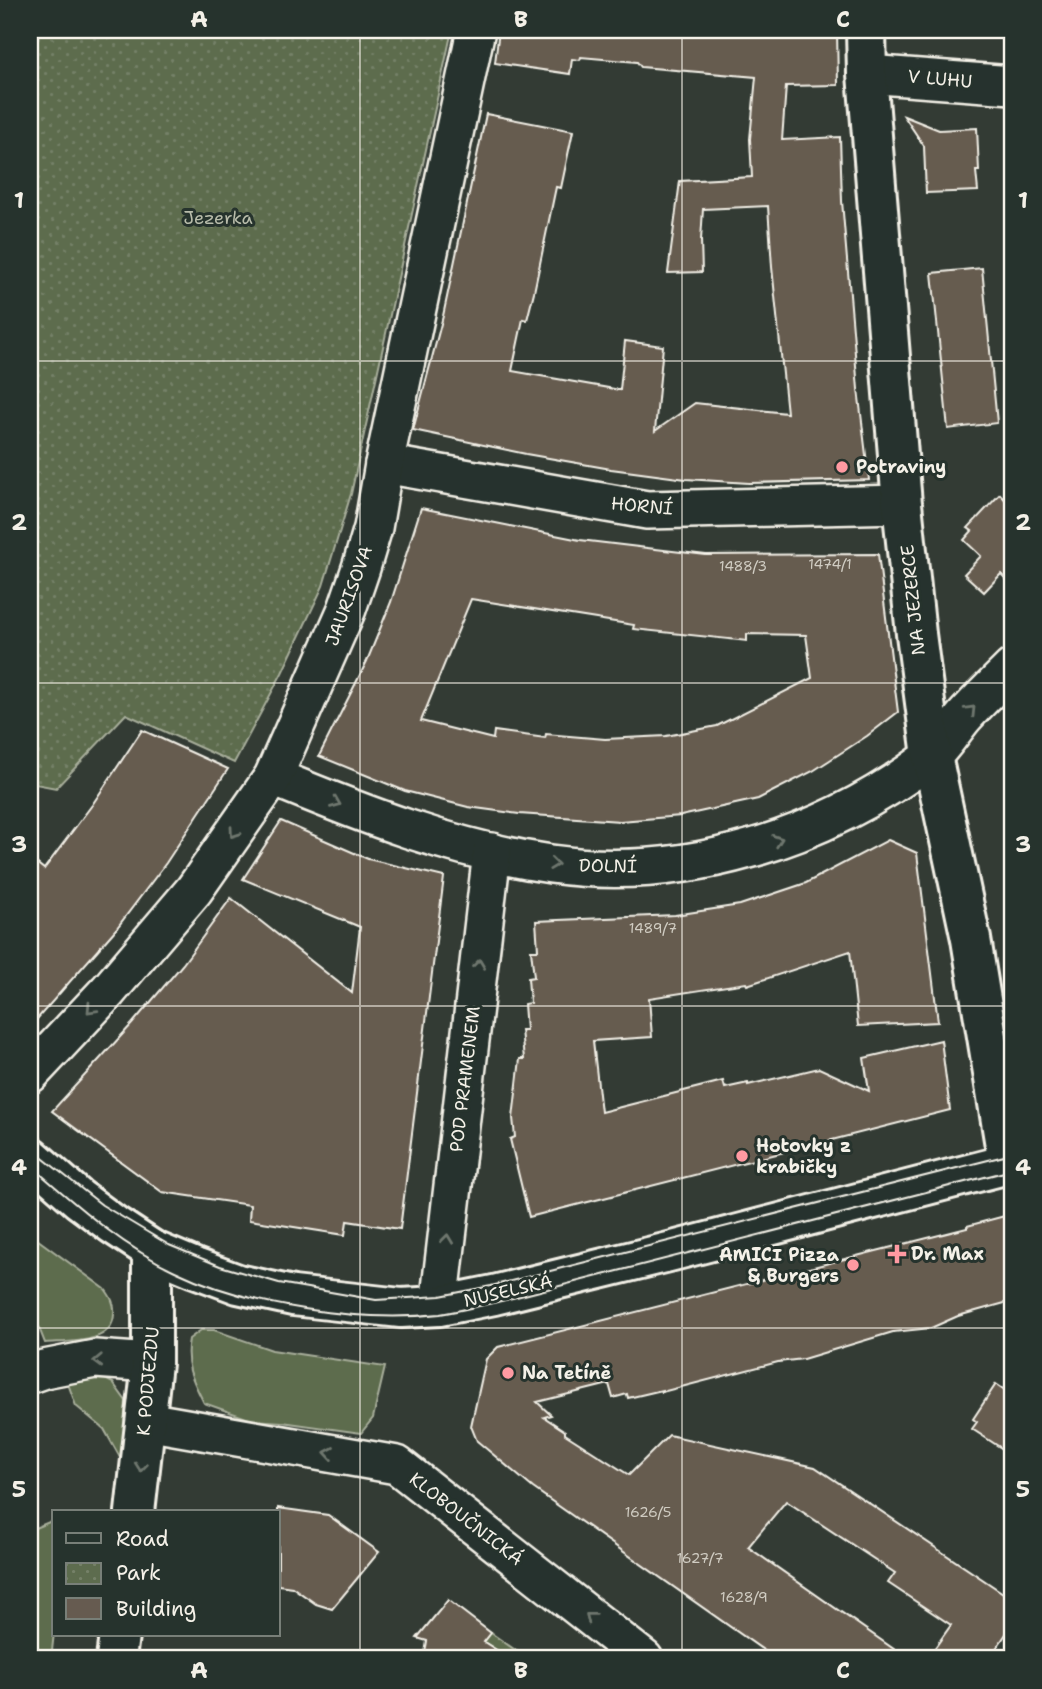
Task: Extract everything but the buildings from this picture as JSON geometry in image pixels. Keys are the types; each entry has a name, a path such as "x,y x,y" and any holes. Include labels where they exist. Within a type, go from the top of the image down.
{"street":[{"name":"JAURISOVA","path":"30,1074 108,991 194,890 273,777 347,609 373,528 384,464 476,30"},
{"name":"NA JEZERCE","path":"866,30 867,74 902,504 916,634 932,756 971,939 1010,1163"},
{"name":"V LUHU","path":"867,74 1012,85"},
{"name":"HORNÍ","path":"384,464 647,510 902,504"},
{"name":"DOLNÍ","path":"273,777 374,819 492,852 552,864 614,869 681,864 735,854 808,830 873,795 932,756 965,715 1012,668"},
{"name":"POD PRAMENEM","path":"439,1306 492,852"},
{"name":"NUSELSKÁ","path":"30,1157 79,1199 152,1250 238,1284 293,1296 401,1308 439,1306 669,1252 1010,1163"},
{"name":"K PODJEZDU","path":"135,1510 152,1363 152,1250"},
{"path":"30,1374 95,1359 152,1363"},
{"name":"KLOBOUČNICKÁ","path":"146,1421 397,1465 637,1657"},
{"path":"116,1659 119,1636"}],"green space":[{"name":"Jezerka","path":"30,30 452,30 351,494 323,586 282,673 234,763 126,714 56,788 30,783"},
{"path":"30,1234 105,1289 114,1310 112,1324 106,1331 88,1339 45,1343 30,1305"},
{"path":"201,1330 214,1330 272,1350 385,1367 373,1418 361,1433 252,1420 204,1403 193,1380 188,1357 189,1339"},
{"path":"99,1376 113,1383 126,1401 122,1461 104,1429 76,1406 66,1378"},
{"path":"52,1521 54,1636 51,1659 30,1659 30,1530"},
{"path":"491,1633 528,1659 509,1659 484,1642"}],"tram line":[{"path":"30,1148 102,1205 169,1245 220,1266 279,1283 376,1300 440,1296 491,1286 1012,1154"},
{"path":"30,1165 117,1237 175,1271 236,1294 270,1302 340,1314 375,1316 440,1314 497,1302 1012,1170"}],"place":[{"name":"Potraviny","path":"842,467"},
{"name":"Hotovky z krabičky","path":"742,1156"},
{"name":"Dr. Max","path":"897,1254"},
{"name":"AMICI Pizza & Burgers","path":"853,1265"},
{"name":"Na Tetíně","path":"508,1373"}]}
